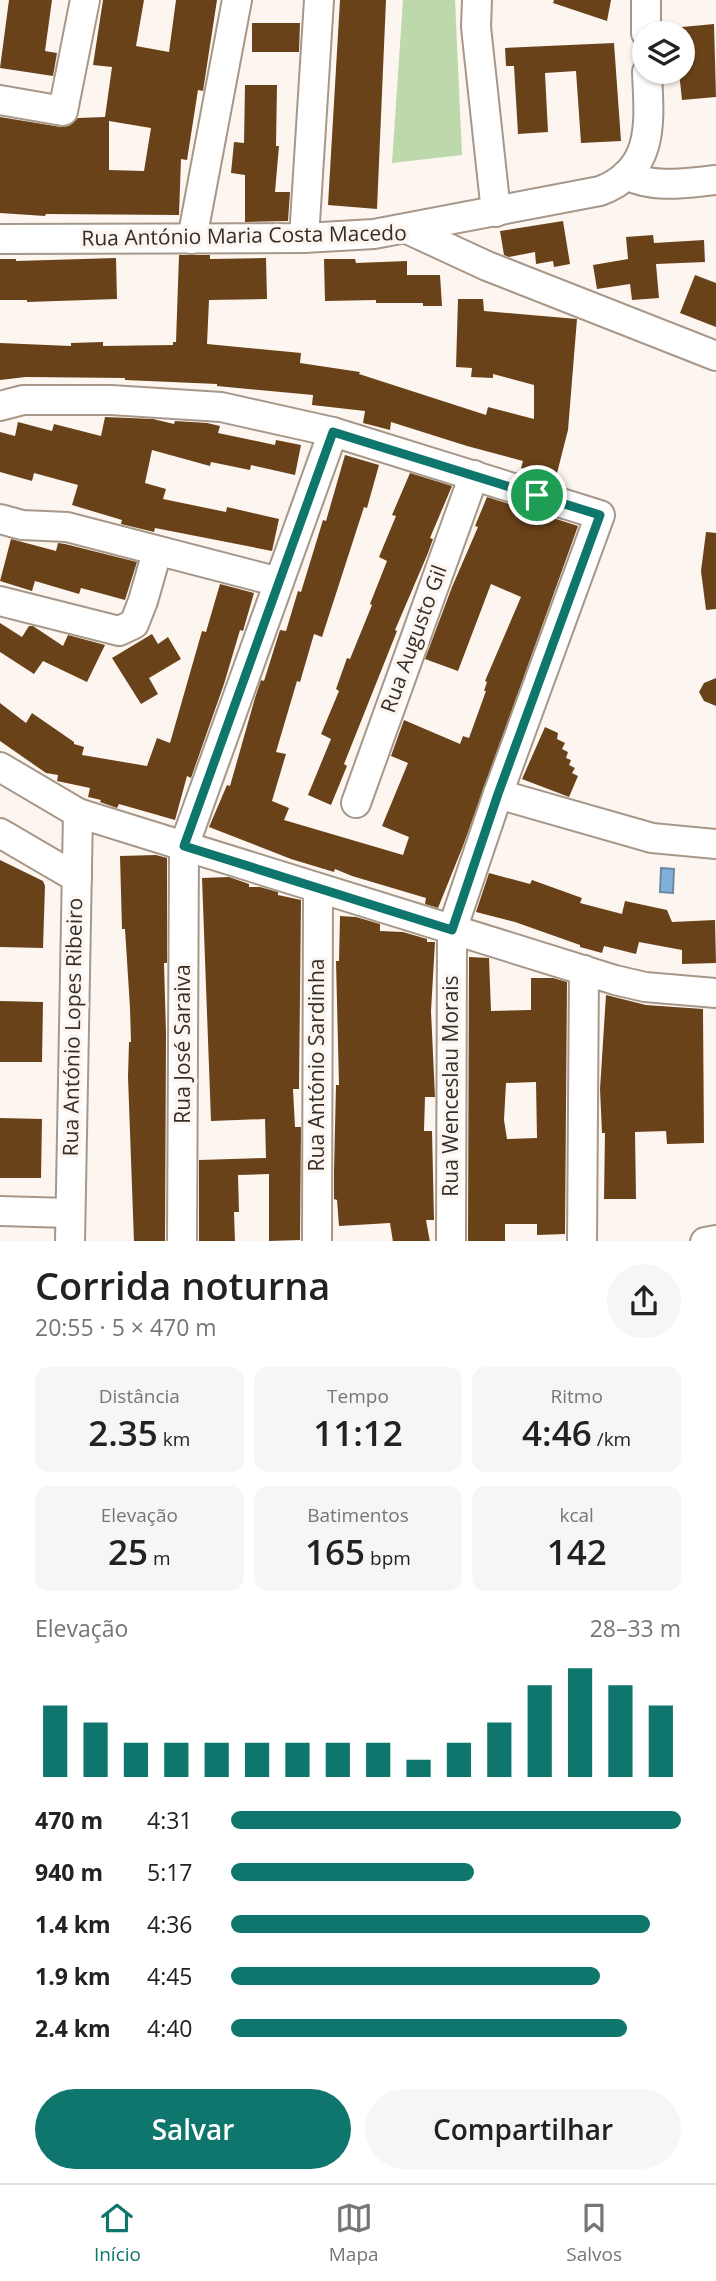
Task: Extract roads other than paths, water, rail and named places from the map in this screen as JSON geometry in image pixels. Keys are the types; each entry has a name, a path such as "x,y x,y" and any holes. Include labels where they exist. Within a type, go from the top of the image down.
{"street":[{"path":"0,100 63,111 85,0"},
{"path":"192,239 237,0"},
{"path":"304,238 320,0"},
{"path":"477,0 476,27 496,212"},
{"path":"646,0 646,21"},
{"path":"407,229 609,187 626,175 641,156 648,140 647,84"},
{"path":"626,175 663,185 716,180"},
{"name":"Rua António Maria Costa Macedo","path":"0,239 304,238 374,234 407,229 487,266 716,356"},
{"path":"0,406 23,400 111,400 220,407 333,432 474,475"},
{"name":"Rua José Saraiva","path":"182,1241 184,846 333,432"},
{"name":"Rua Wenceslau Morais","path":"452,1241 452,930 498,794 600,515 474,475"},
{"name":"Rua Augusto Gil","path":"356,803 474,475"},
{"path":"0,519 22,525 67,527 279,582"},
{"path":"0,601 119,631 134,624 157,552"},
{"path":"0,767 78,813 584,970 645,987 716,993"},
{"path":"498,794 652,838 716,844"},
{"name":"Rua António Lopes Ribeiro","path":"70,1241 78,813"},
{"path":"0,833 77,878"},
{"name":"Rua António Sardinha","path":"317,1241 318,888"},
{"path":"582,1241 584,970"},
{"path":"0,1212 69,1213"},
{"path":"705,1241 716,1240"}],"water":[{"path":"661,868 674,869 673,893 660,892"}]}
